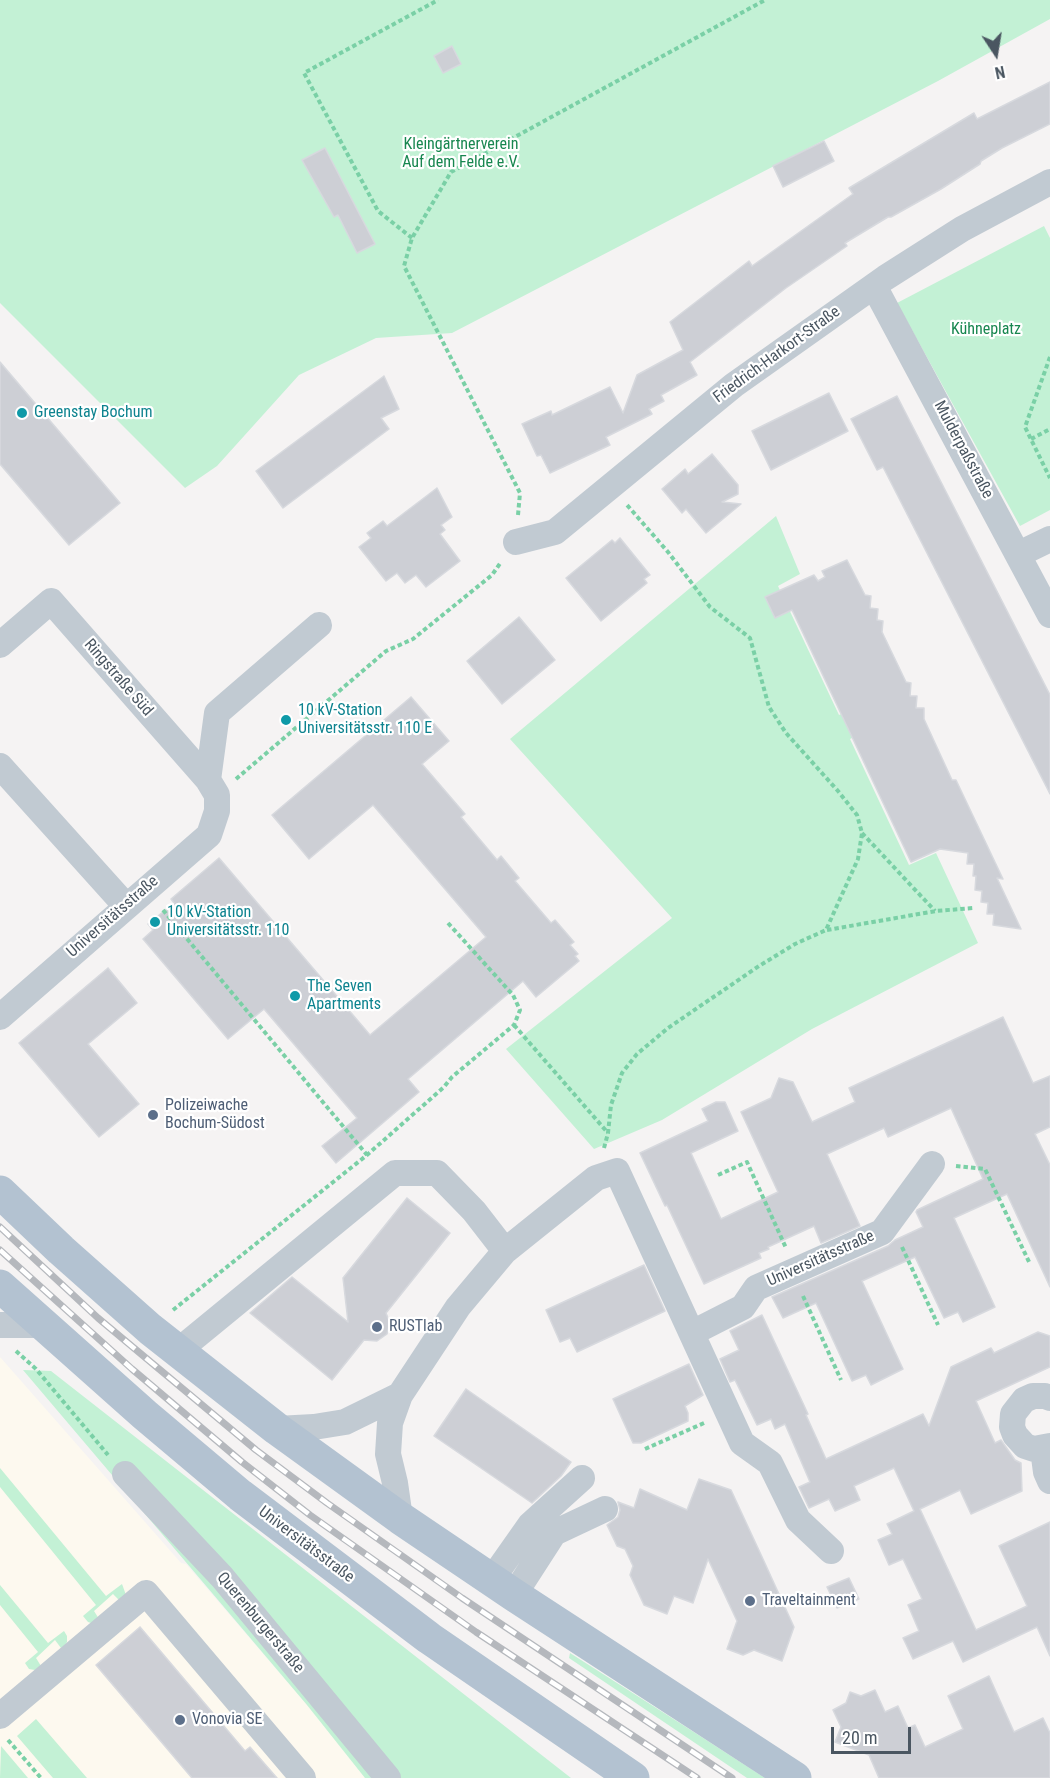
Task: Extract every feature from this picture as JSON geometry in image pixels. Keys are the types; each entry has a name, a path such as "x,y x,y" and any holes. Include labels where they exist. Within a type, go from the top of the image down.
{"main road":[{"path":"0,1192 150,1329 277,1429 400,1518 795,1778"},
{"name":"Universitätsstraße","path":"0,1286 145,1415 240,1495 429,1638 633,1778"}],"street":[{"name":"Friedrich-Harkort-Straße","path":"516,542 555,532 734,385 874,286 962,230 1050,182"},
{"name":"Mulderpaßstraße","path":"874,286 1050,615"},
{"path":"1019,555 1050,539"},
{"name":"Ringstraße Süd","path":"0,645 51,601 214,795"},
{"name":"Universitätsstraße","path":"0,1017 145,888 209,835 214,795 217,713 319,625"},
{"path":"0,766 126,906"},
{"name":"Universitätsstraße","path":"692,1332 743,1307 756,1288 882,1232 932,1164"},
{"path":"400,1518 388,1454 390,1423 400,1395 458,1307 505,1251 596,1178 617,1172 742,1443 770,1463 798,1520 831,1551"},
{"path":"178,1351 395,1173 437,1173 474,1211 505,1251"},
{"path":"4,1336 42,1324"},
{"path":"277,1429 345,1422 400,1395"},
{"path":"1050,1398 1033,1396 1024,1400 1013,1414 1012,1427 1021,1443 1034,1449 1046,1448 1046,1472 1050,1481"},
{"name":"Querenburgerstraße","path":"124,1474 222,1577 388,1778"},
{"path":"503,1587 530,1525 582,1478"},
{"path":"503,1587 554,1533 605,1509"},
{"path":"2,1726 146,1593 303,1778"}],"path":[{"path":"412,238 378,211 303,73 438,0"},
{"path":"214,795 386,651 413,639 492,575 516,542 520,493 404,266 412,238 451,172 765,0"},
{"path":"1050,357 1025,428 1050,478"},
{"path":"1031,439 1050,429"},
{"path":"611,486 668,552 710,607 750,638 769,707 786,733 857,815 862,833 858,859 826,930"},
{"path":"862,833 936,911"},
{"path":"145,888 367,1155"},
{"path":"596,1178 608,1133 611,1105 622,1073 637,1054 668,1028 795,944 826,930 936,911 973,908"},
{"path":"150,1329 367,1155 444,1087 452,1077 514,1025 520,1010 513,995 448,922"},
{"path":"514,1025 608,1133"},
{"path":"718,1175 747,1162 841,1380"},
{"path":"932,1164 985,1168 1030,1264"},
{"path":"887,1225 894,1231 938,1325"},
{"path":"4,1336 36,1369 124,1474"},
{"path":"36,1369 43,1361"},
{"path":"645,1449 728,1412"},
{"path":"2,1726 41,1778"}],"shaded area":[{"path":"0,1357 181,1563 186,1564 307,1705 365,1778 0,1778"}],"green space":[{"name":"Kleingärtnerverein Auf dem Felde e.V.","path":"0,0 1050,0 1050,19 938,81 452,333 376,338 299,375 217,466 185,488 0,303"},
{"name":"Kühneplatz","path":"1044,226 1050,238 1050,510 1020,526 897,303"},
{"path":"776,516 800,574 778,586 839,715 861,705 872,728 850,739 909,865 936,853 978,943 812,1029 662,1120 594,1149 506,1049 672,918 510,739"},
{"path":"23,1370 51,1371 571,1778 365,1778 307,1705"},
{"path":"0,1468 106,1596 122,1584 126,1595 120,1601 113,1594 94,1611 99,1619 94,1624 88,1622 83,1616 96,1605 0,1487"},
{"path":"0,1585 48,1643 64,1631 67,1636 67,1642 61,1648 55,1640 36,1658 41,1666 35,1670 29,1669 25,1663 38,1652 0,1605"},
{"path":"570,1653 765,1778 747,1778 569,1658"},
{"path":"36,1719 87,1778 53,1778 17,1736"},
{"path":"1,1746 28,1778 0,1778"}],"building":[{"path":"452,46 461,64 443,73 434,56"},
{"path":"1050,82 1050,124 1002,148 941,189 845,243 847,246 786,288 690,362 697,375 661,395 664,401 649,409 652,414 606,437 610,445 550,473 541,455 537,456 522,424 551,411 552,415 610,387 623,413 637,375 683,350 670,322 749,261 752,266 853,194 849,188 974,113 977,119"},
{"path":"824,141 834,161 783,187 773,166"},
{"path":"325,148 375,244 357,253 338,215 334,217 302,160"},
{"name":"Greenstay Bochum","path":"0,362 120,503 69,545 0,464"},
{"path":"384,376 399,409 381,418 389,429 283,508 256,471"},
{"path":"829,393 848,431 771,470 752,431"},
{"path":"897,396 1050,695 1050,794 883,467 877,470 851,419"},
{"path":"712,454 738,485 738,494 722,502 741,504 706,533 686,509 682,513 662,489 685,469 688,474"},
{"path":"437,488 452,517 441,525 445,530 440,534 460,561 426,587 416,575 405,583 397,573 386,581 359,547 371,538 367,533 383,521 387,526"},
{"path":"620,538 650,575 644,579 647,583 601,621 566,578 612,540 615,543"},
{"path":"847,560 865,595 871,596 870,608 878,609 877,620 883,621 882,632 906,682 911,683 910,696 917,696 916,708 924,708 924,719 952,780 956,780 1003,879 997,878 1021,929 993,925 994,914 987,914 988,903 981,902 982,891 975,890 974,864 967,864 968,853 940,849 911,862 792,610 775,618 765,597 814,575 818,581 825,577 822,571"},
{"path":"519,617 555,660 502,704 467,661"},
{"path":"411,697 449,741 422,764 465,814 461,817 497,860 501,856 519,878 515,881 551,923 555,920 574,942 570,945 578,954 575,956 579,961 536,997 523,981 408,1079 419,1092 336,1163 322,1146 357,1118 264,1009 228,1039 143,939 153,930 148,924 174,903 171,899 219,858 370,1035 486,937 373,805 309,859 272,815"},
{"path":"108,968 137,1003 88,1044 139,1104 99,1137 19,1043"},
{"path":"1003,1017 1033,1083 1050,1076 1050,1127 1035,1134 1050,1165 1050,1287 1007,1194 954,1218 995,1307 963,1322 958,1312 944,1318 915,1257 862,1281 903,1369 871,1385 866,1375 852,1381 816,1303 783,1318 772,1297 888,1246 895,1240 923,1227 917,1210 983,1179 951,1108 888,1137 884,1128 827,1154 860,1226 821,1243 814,1226 768,1247 769,1249 759,1253 761,1258 704,1284 640,1153 708,1121 702,1109 716,1102 725,1102 738,1131 691,1153 721,1219 778,1192 741,1112 771,1098 779,1078 793,1082 812,1122 855,1102 849,1088"},
{"path":"407,1198 450,1233 386,1313 390,1323 387,1334 377,1341 364,1340 332,1380 250,1313 292,1277 348,1322 343,1278"},
{"path":"644,1265 665,1311 577,1352 570,1338 560,1342 546,1310"},
{"path":"762,1315 808,1414 806,1415 826,1459 923,1414 929,1426 951,1367 991,1348 994,1353 1038,1332 1050,1336 1050,1367 976,1401 995,1443 1001,1440 1015,1460 1021,1463 1022,1491 971,1514 960,1490 920,1509 976,1630 1027,1606 999,1546 1050,1522 1050,1656 1037,1627 963,1662 953,1641 913,1659 903,1638 919,1631 908,1605 922,1599 903,1559 889,1565 878,1540 892,1534 887,1524 914,1511 894,1468 854,1486 860,1500 835,1511 829,1499 809,1508 799,1487 810,1482 785,1424 775,1429 771,1419 757,1425 735,1380 730,1382 720,1359 739,1350 730,1331"},
{"path":"689,1364 703,1395 685,1406 688,1421 641,1443 633,1443 613,1399"},
{"path":"466,1389 571,1462 561,1476 532,1503 434,1436"},
{"path":"699,1479 731,1490 763,1559 794,1627 782,1661 754,1650 743,1655 727,1649 737,1621 708,1559 693,1603 674,1596 667,1614 644,1605 630,1575 633,1566 625,1549 617,1546 607,1525 618,1517 620,1510 618,1502 634,1508 640,1489 687,1510"},
{"path":"849,1578 859,1599 837,1608 827,1587"},
{"name":"Vonovia SE","path":"140,1627 245,1751 250,1747 277,1778 192,1778 96,1665"},
{"path":"989,1676 1014,1732 1043,1718 1050,1733 1050,1778 879,1778 869,1755 835,1742 841,1727 833,1710 846,1703 850,1692 861,1696 875,1690 885,1712 898,1706 908,1728 915,1725 925,1747 963,1729 948,1696"}],"railway":[{"path":"0,1227 98,1318 256,1450 462,1598 732,1778"},
{"path":"0,1250 132,1369 242,1462 310,1515 476,1632 697,1778"}],"place":[{"name":"Greenstay Bochum","path":"22,413"},
{"name":"10 kV-Station Universitätsstr. 110 E","path":"286,720"},
{"name":"10 kV-Station Universitätsstr. 110","path":"155,922"},
{"name":"The Seven Apartments","path":"295,996"},
{"name":"Polizeiwache Bochum-Südost","path":"153,1115"},
{"name":"RUSTlab","path":"377,1327"},
{"name":"Traveltainment","path":"750,1601"},
{"name":"Vonovia SE","path":"180,1720"}]}
